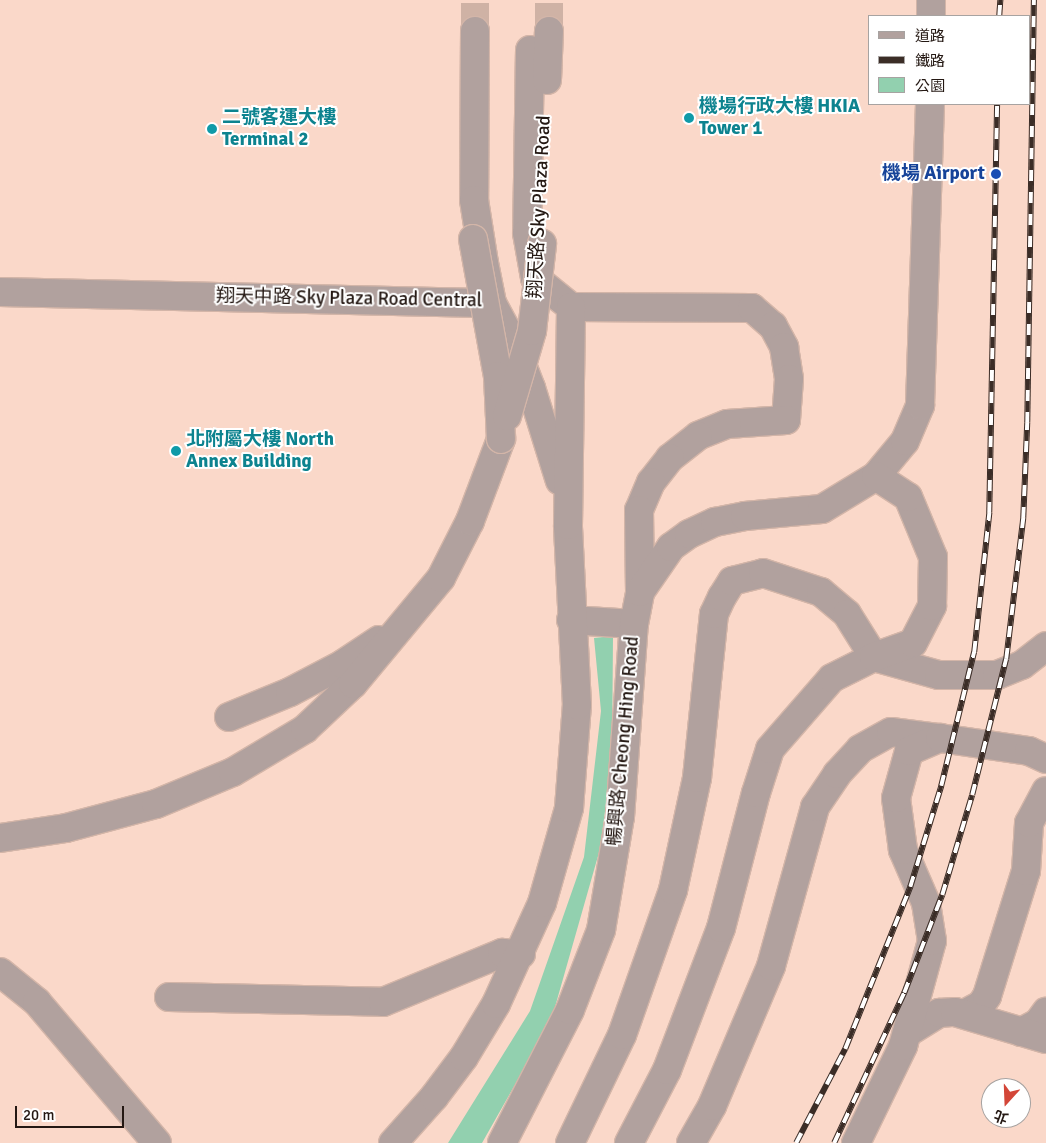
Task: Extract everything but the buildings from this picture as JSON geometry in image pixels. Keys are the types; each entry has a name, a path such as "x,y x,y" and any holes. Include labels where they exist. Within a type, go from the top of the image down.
{"street":[{"path":"930,15 931,0"},
{"name":"翔天路 Sky Plaza Road","path":"492,303 474,200 469,31 467,190 472,240 498,376 501,438"},
{"name":"翔天路 Sky Plaza Road","path":"0,838 66,828 156,804 233,772 305,729 353,684 441,578 470,521 501,438 532,331 542,244 548,31"},
{"path":"530,50 527,233 535,278 572,307 752,308 772,326 784,346 789,379 786,420 758,420 727,424 698,436 670,458 651,482 639,510 640,592"},
{"name":"暢興路 Cheong Hing Road","path":"502,1143 570,1010 601,930 620,817 634,624 640,592 671,547 689,534 715,522 745,516 822,509 876,476 904,441 920,405 930,105"},
{"name":"翔天中路 Sky Plaza Road Central","path":"0,292 492,303 514,344 530,388 559,476 568,525"},
{"name":"翔天中路 Sky Plaza Road Central","path":"391,1141 464,1057 521,954 544,894 569,808 577,705 571,620 568,525 572,307"},
{"path":"629,1143 666,1070 721,928 756,793 770,749 832,678 874,657 913,643 932,606 932,557 908,497 876,476"},
{"path":"570,1143 622,1035 673,890 697,778 714,614 732,582 763,572 822,592 847,614 874,657 939,675 997,675 1022,665 1046,646"},
{"path":"229,717 290,692 343,664 408,620"},
{"path":"571,620 634,624"},
{"path":"691,1143 712,1106 770,966 815,807 838,774 860,749 891,732 1029,751 1046,759"},
{"path":"856,1143 907,1033 932,941 926,903 903,850 896,798 909,751 940,738"},
{"path":"964,1014 981,1005 987,996 1026,871 1029,823 1046,791"},
{"path":"169,997 383,1002 502,953 521,954"},
{"path":"0,972 37,1002 149,1133 171,1143"},
{"path":"907,1033 939,1012 964,1014 1033,1036 1038,1022 1046,1012"}],"green space":[{"path":"613,636 612,758 600,849 551,1021 482,1143 448,1143 530,1011 584,857 601,711 594,638"}],"tunnel":[{"path":"475,0 475,31"},
{"path":"549,0 549,31"}],"railway":[{"path":"999,15 1000,0"},
{"path":"834,1143 904,993 942,895 972,795 1006,659 1023,518 1027,423 1034,0"},
{"path":"796,1143 845,1049 910,887 941,786 974,652 989,513 997,105"}],"place":[{"name":"機場行政大樓 HKIA Tower 1","path":"689,118"},
{"name":"二號客運大樓 Terminal 2","path":"212,129"},
{"name":"機場 Airport","path":"996,174"},
{"name":"北附屬大樓 North Annex Building","path":"176,451"}]}
